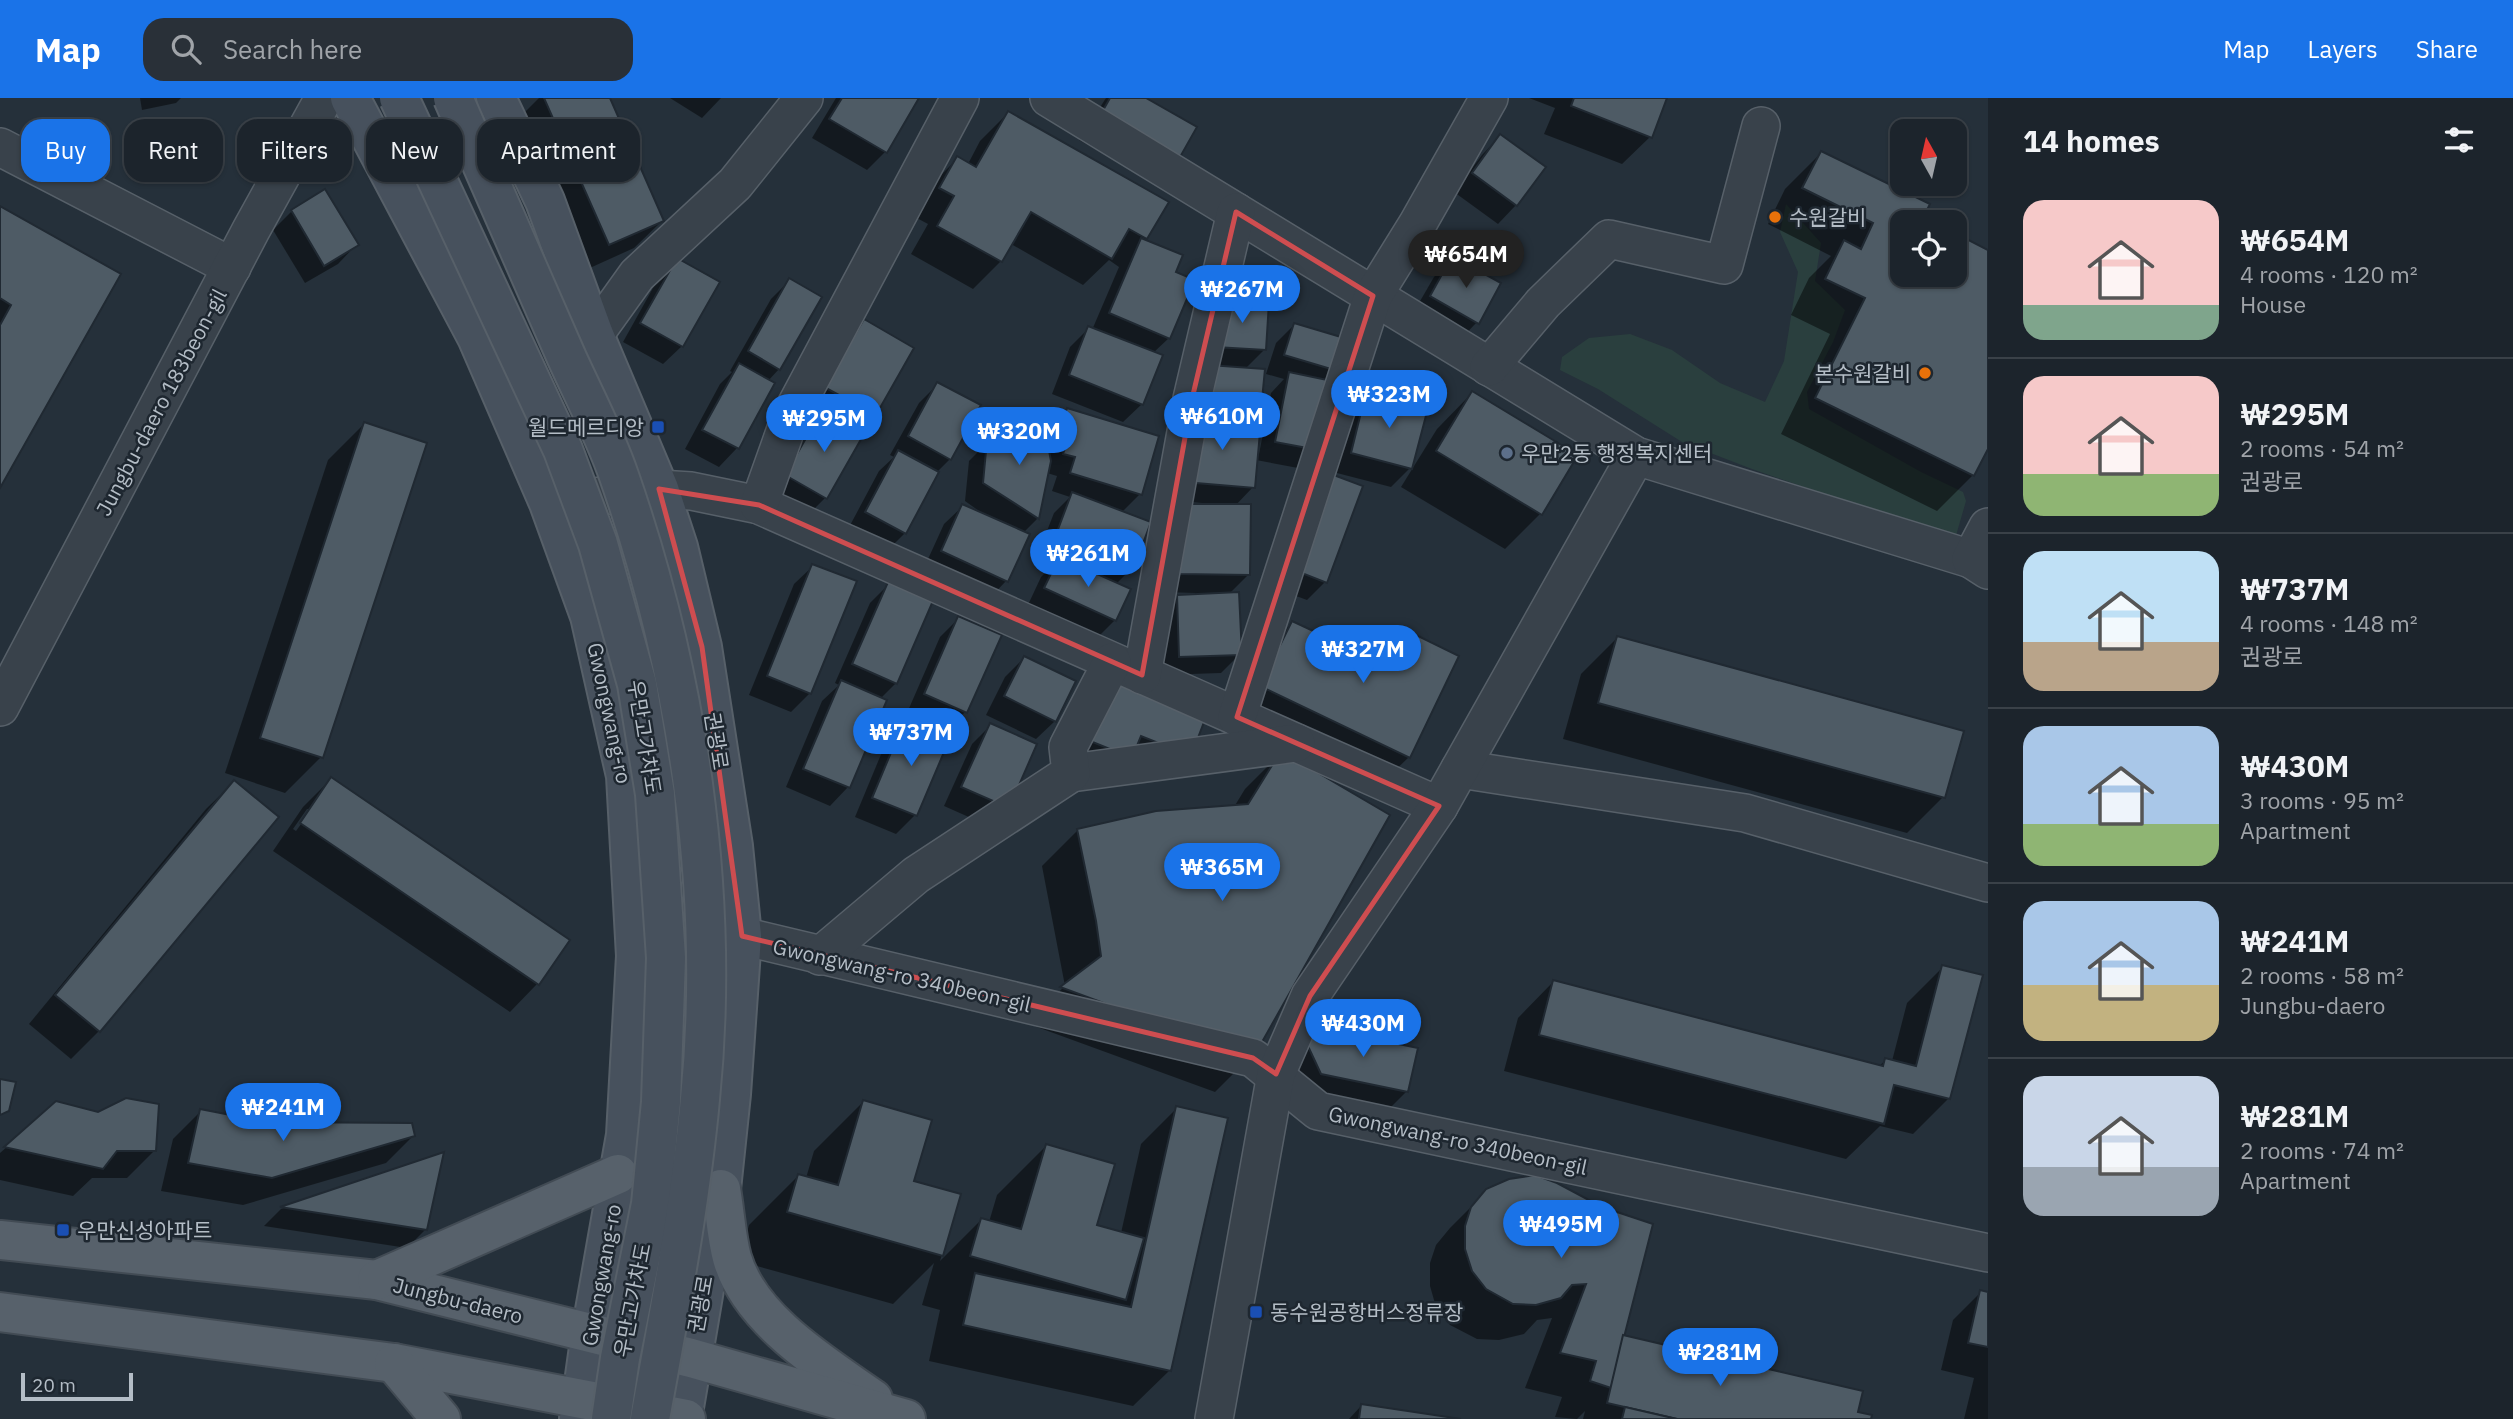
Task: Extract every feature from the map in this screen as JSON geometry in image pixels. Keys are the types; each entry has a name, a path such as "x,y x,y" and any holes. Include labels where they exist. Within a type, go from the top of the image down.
{"main road":[{"path":"377,1280 618,1174"},
{"path":"721,1189 733,1259 750,1295 793,1342 902,1418"},
{"name":"Jungbu-daero","path":"0,1240 377,1280 691,1358 902,1418"},
{"path":"0,1312 394,1363 590,1413 675,1419"},
{"path":"394,1363 442,1419"}],"street":[{"name":"Jungbu-daero 183beon-gil","path":"0,707 324,98"},
{"name":"Gwongwang-ro","path":"350,98 477,337 549,503 590,616 625,776 636,956 626,1135 591,1333 590,1413"},
{"name":"우만고가차도","path":"399,98 563,450 598,544 637,684 653,782 666,958 661,1102 652,1204 620,1358 590,1413"},
{"name":"우만고가차도","path":"453,98 619,473 664,622 680,706 700,838 706,1011 701,1097 690,1193 675,1419"},
{"name":"권광로","path":"496,98 545,201 594,335 659,489 678,547 702,646 733,846 742,936 731,1094 721,1189 691,1358 675,1419"},
{"path":"594,335 636,275 735,184 804,98"},
{"path":"759,505 791,415 960,98"},
{"path":"1049,98 1636,456 1980,564 1988,527"},
{"path":"1237,717 1373,296 1489,98"},
{"path":"1489,367 1543,303 1609,239 1724,265 1761,126"},
{"path":"0,147 232,267"},
{"path":"1071,773 1068,747 1127,668 1236,212"},
{"path":"1214,1419 1276,1074 1311,996 1439,806 1636,456"},
{"path":"549,503 659,489 691,491 759,505 1439,806"},
{"path":"820,956 916,875 1071,773 1296,743"},
{"path":"1460,769 1745,813 1988,883"},
{"name":"Gwongwang-ro 340beon-gil","path":"742,936 1253,1058 1276,1074 1318,1111 1988,1253"}],"highlighted area":[{"path":"1236,212 1373,296 1237,717 1439,806 1310,996 1276,1074 1253,1058 742,936 702,647 659,489 759,505 1142,675 1192,399"}],"green space":[{"path":"1786,204 1821,243 1815,281 1845,310 1833,342 1807,392 1809,409 1921,472 1963,492 1966,501 1955,539 1682,442 1598,389 1560,370 1562,357 1589,338 1630,334 1672,350 1720,383 1765,402 1784,361 1798,272 1780,232"}],"building":[{"path":"544,98 610,98 619,119 553,119"},
{"path":"842,98 919,98 887,153 829,119"},
{"path":"1110,98 1146,98 1197,127 1175,166 1097,121"},
{"path":"1574,98 1667,98 1652,138 1571,106"},
{"path":"1008,111 1169,202 1147,239 1129,229 1112,259 1031,212 1002,262 937,226 954,196 939,188 957,156 976,167"},
{"path":"1500,134 1546,167 1517,206 1472,173"},
{"path":"1821,151 1890,185 1890,196 1914,196 1930,204 1927,210 1890,210 1890,287 1967,287 1967,239 1988,250 1988,449 1974,476 1815,398 1865,298 1825,279 1844,240 1861,249 1873,223 1802,188"},
{"path":"640,166 664,221 609,245 581,182 640,182"},
{"path":"325,189 359,245 324,266 291,210"},
{"path":"0,206 121,274 0,488 0,325 11,305 0,298"},
{"path":"1141,238 1183,255 1176,272 1195,280 1170,339 1109,313"},
{"path":"1452,256 1501,283 1479,324 1430,296"},
{"path":"677,258 720,282 683,347 640,323"},
{"path":"789,278 822,297 780,370 748,351"},
{"path":"1218,299 1269,302 1266,350 1215,347"},
{"path":"864,319 914,348 876,415 824,387"},
{"path":"1294,323 1351,340 1341,372 1284,355"},
{"path":"1088,326 1163,355 1143,405 1069,375"},
{"path":"739,363 775,383 739,449 702,430"},
{"path":"1209,365 1265,369 1262,400 1207,396"},
{"path":"1289,372 1332,381 1318,450 1275,442"},
{"path":"937,382 981,405 951,460 908,436"},
{"name":"우만2동 행정복지센터","path":"1472,391 1578,455 1542,515 1436,451"},
{"path":"1366,392 1428,408 1412,469 1351,453"},
{"path":"1067,408 1159,436 1142,495 1070,473 1075,457 1063,454 1069,436 1059,432"},
{"path":"822,410 864,434 827,499 785,475"},
{"path":"1189,416 1261,421 1255,488 1184,482"},
{"path":"364,422 427,443 323,758 260,738"},
{"path":"1044,424 1051,461 1039,519 983,483 987,440"},
{"path":"898,450 939,472 906,534 865,512"},
{"path":"1331,474 1363,486 1327,583 1294,570"},
{"path":"1072,492 1151,522 1133,570 1054,540"},
{"path":"962,504 1030,534 1008,582 941,551"},
{"path":"1179,504 1251,504 1250,575 1178,574"},
{"path":"1059,557 1131,589 1116,621 1044,588"},
{"path":"812,564 857,581 811,694 767,676"},
{"path":"888,582 933,601 897,684 852,664"},
{"path":"1239,592 1242,655 1179,657 1177,595"},
{"path":"958,616 1002,635 967,713 924,694"},
{"path":"1292,621 1390,667 1408,631 1459,656 1410,758 1260,686"},
{"path":"1617,636 1964,731 1945,798 1598,703"},
{"path":"1024,656 1076,681 1056,722 1004,696"},
{"path":"1118,672 1209,709 1191,756 1141,736 1132,758 1090,741"},
{"path":"841,680 887,700 850,788 803,769"},
{"path":"905,719 950,738 917,816 872,798"},
{"path":"990,723 1037,744 1009,808 961,787"},
{"path":"1281,751 1390,815 1253,1058 1060,987 1101,956 1077,829 1156,811 1248,804"},
{"path":"331,777 570,940 539,985 300,823"},
{"path":"234,780 279,817 100,1032 55,995"},
{"path":"1942,965 1983,975 1950,1099 1894,1085 1884,1124 1539,1035 1553,980 1883,1066 1885,1058 1916,1066"},
{"path":"1316,1027 1418,1048 1408,1092 1321,1074 1307,1044"},
{"path":"0,1079 16,1082 9,1111 0,1115"},
{"path":"126,1098 159,1104 156,1151 117,1151 103,1169 4,1147 56,1101 98,1112"},
{"path":"863,1100 932,1120 914,1181 961,1194 943,1256 787,1212 798,1174 838,1185"},
{"path":"1176,1106 1228,1118 1171,1371 963,1325 975,1273 1131,1307"},
{"path":"200,1109 267,1122 412,1123 415,1136 272,1178 188,1163"},
{"path":"1046,1144 1115,1164 1097,1225 1144,1238 1126,1300 970,1256 981,1218 1021,1229"},
{"path":"444,1152 427,1230 280,1207"},
{"path":"1535,1175 1557,1183 1602,1207 1653,1224 1611,1388 1590,1381 1596,1361 1560,1353 1586,1284 1572,1285 1561,1298 1536,1305 1513,1304 1486,1289 1472,1271 1465,1249 1465,1226 1471,1207 1486,1189 1509,1179"},
{"path":"1980,1290 1988,1292 1988,1347 1968,1343"},
{"path":"1623,1335 1863,1391 1858,1412 1872,1415 1871,1419 1677,1419 1607,1403"},
{"path":"1361,1404 1461,1419 1359,1419"},
{"path":"1625,1407 1677,1419 1622,1419"}],"place":[{"name":"수원갈비","path":"1775,217"},
{"name":"본수원갈비","path":"1925,373"},
{"name":"월드메르디앙","path":"658,427"},
{"name":"우만2동 행정복지센터","path":"1507,453"},
{"name":"우만신성아파트","path":"63,1230"},
{"name":"동수원공항버스정류장","path":"1256,1312"}]}
